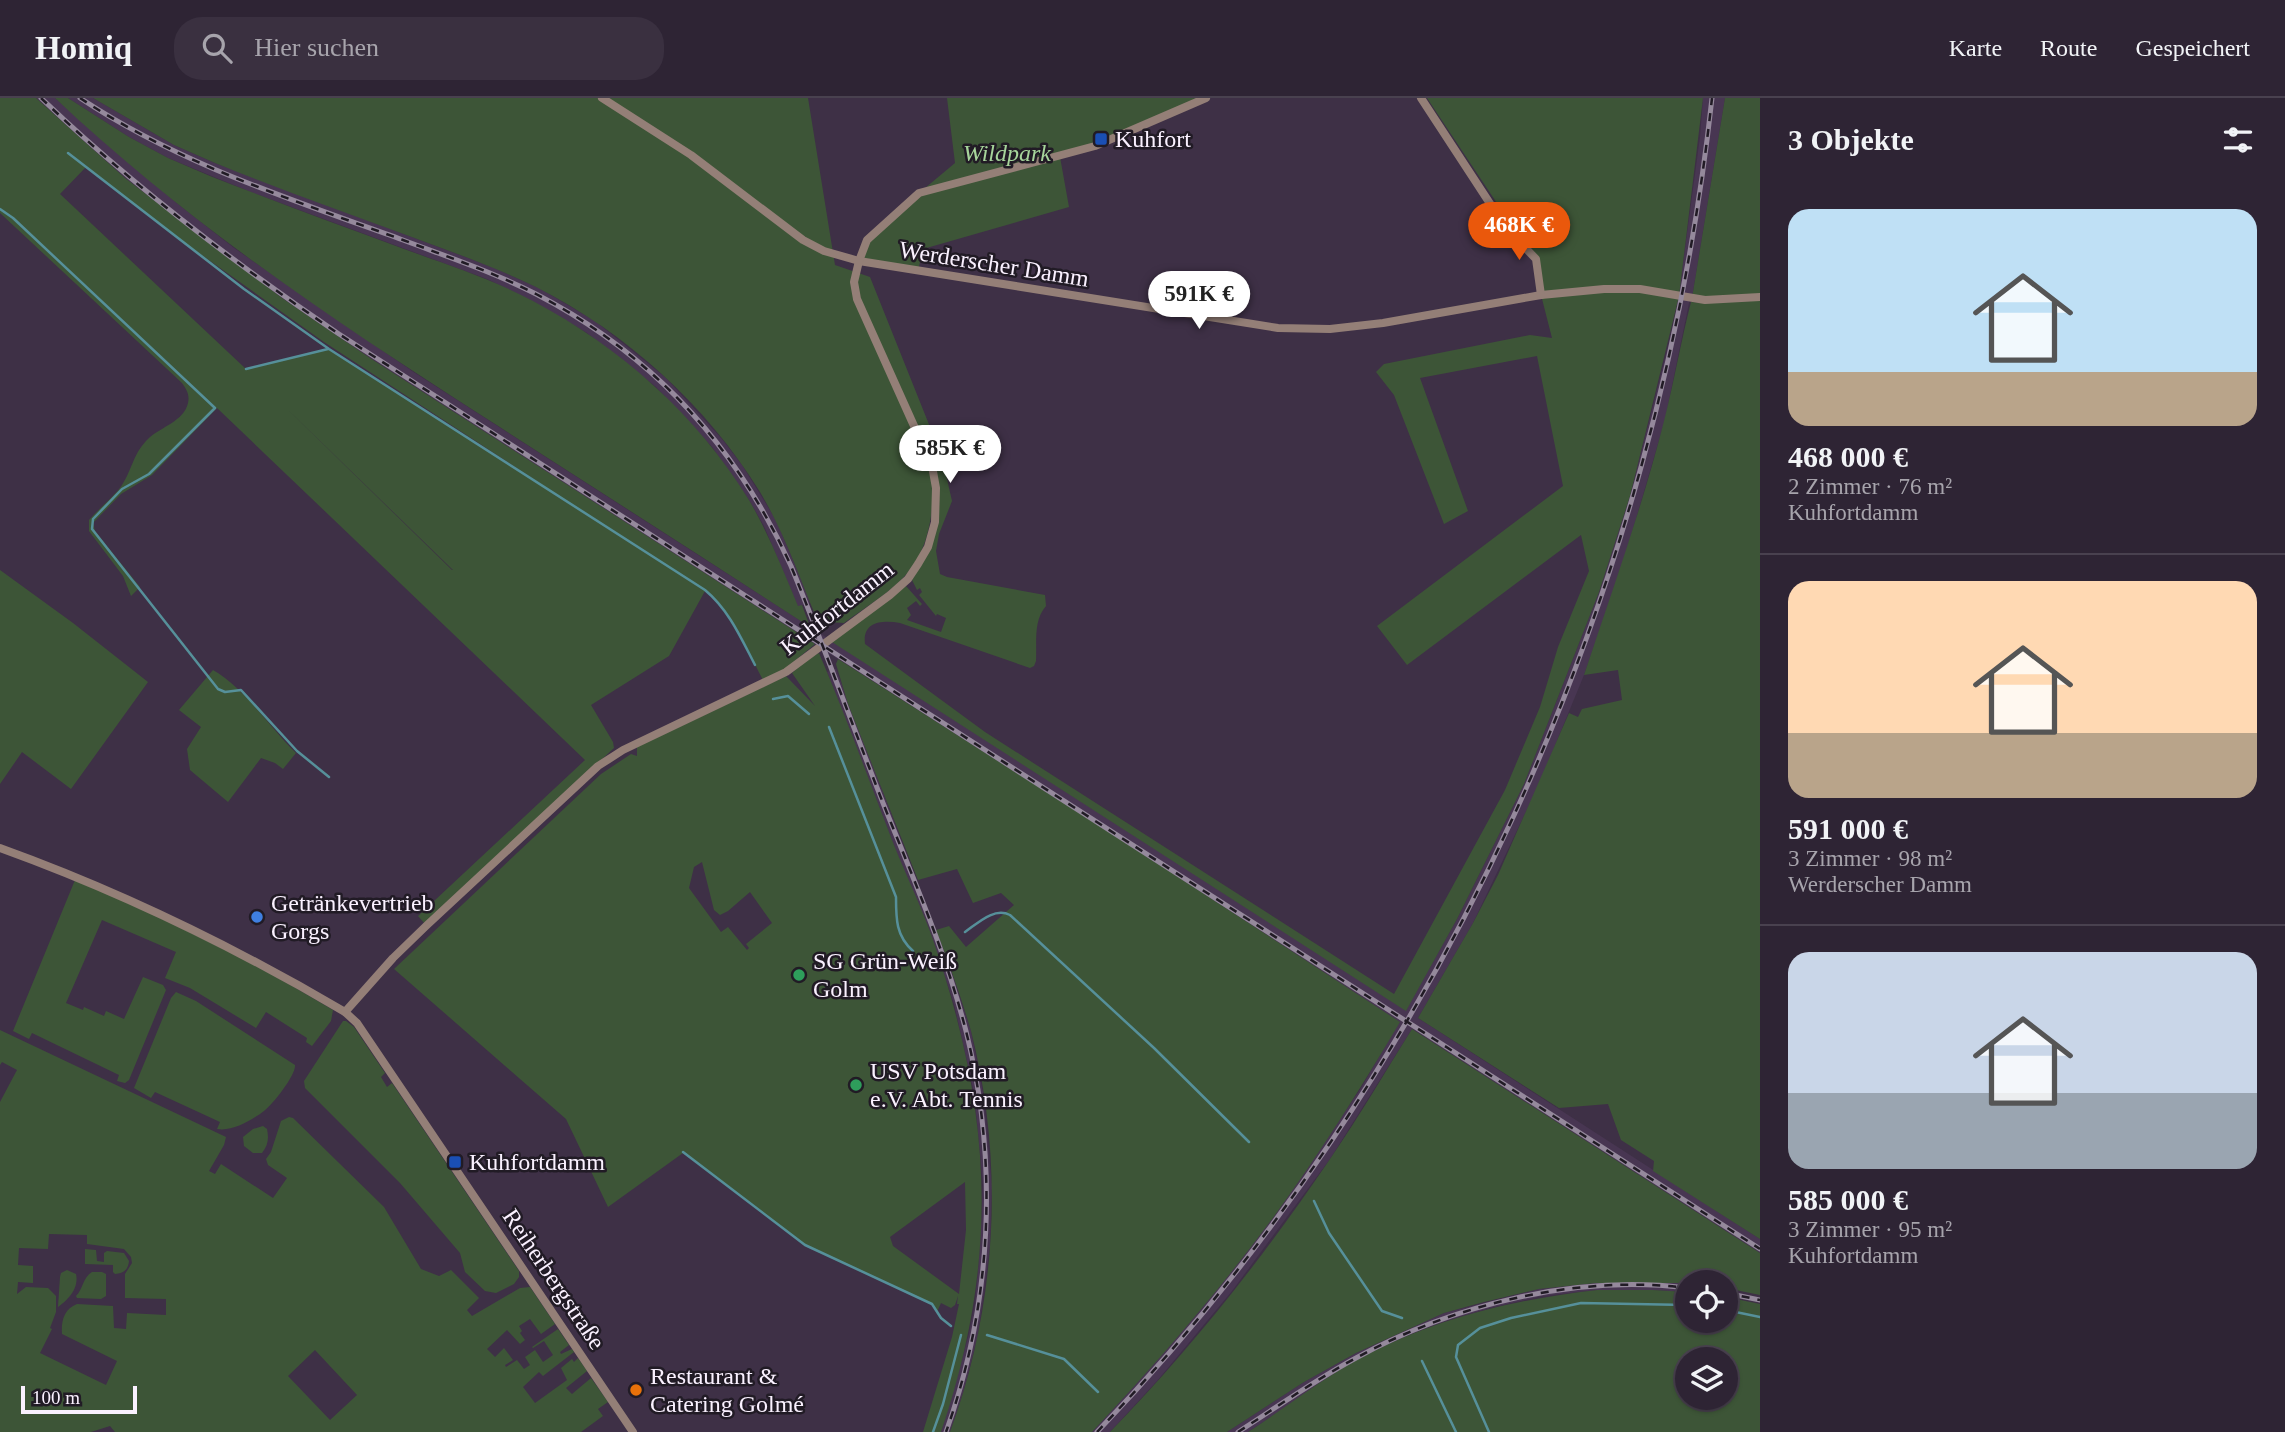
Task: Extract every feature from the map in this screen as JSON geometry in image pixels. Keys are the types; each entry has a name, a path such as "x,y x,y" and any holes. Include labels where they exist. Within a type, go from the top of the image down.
{"street":[{"name":"Werderscher Damm","path":"602,98 691,155 803,240 824,251 859,261 1278,328 1330,329 1383,323 1541,295 1604,289 1640,289 1705,300 1760,297"},
{"name":"Kuhfortdamm","path":"345,1012 393,958 598,766 623,750 786,672 890,596 912,574 928,547 933,531 936,488 932,466 921,439 857,299 854,282 867,240 919,193 1094,146 1206,98"},
{"path":"1421,98 1506,228 1536,260 1541,295"},
{"path":"0,848 135,901 220,942 345,1012"},
{"name":"Reiherbergstraße","path":"345,1012 357,1023 633,1432"}],"shaded area":[{"path":"36,98 55,98 178,204 234,248 415,373 1406,1010 1457,919 1524,784 1599,592 1630,496 1676,315 1703,98 1725,98 1692,298 1665,420 1621,570 1584,675 1540,782 1473,923 1418,1018 1760,1239 1760,1253 1412,1029 1330,1159 1232,1291 1157,1381 1110,1432 1092,1432 1189,1323 1274,1216 1361,1088 1399,1022 1100,826 339,338 227,258 125,178"},
{"path":"68,98 93,98 174,145 215,163 492,267 539,288 595,321 665,377 742,465 776,520 811,602 798,607 764,526 712,447 656,387 587,333 487,279 253,193 168,158"},
{"path":"836,669 951,970 971,1031 983,1093 992,1185 990,1247 978,1335 950,1432 941,1432 969,1334 975,1304 980,1246 983,1185 974,1093 954,1004 931,935 827,672"},
{"path":"1675,1282 1675,1291 1597,1290 1542,1296 1446,1321 1405,1336 1358,1360 1248,1432 1227,1432 1304,1382 1356,1353 1444,1313 1539,1289 1596,1283"}],"green space":[{"path":"0,98 36,98 125,178 282,298 370,358 815,644 785,669 763,680 732,620 705,591 669,656 591,705 614,748 425,924 418,916 585,760 217,408 152,475 121,494 93,523 95,531 140,587 131,596 123,576 89,531 89,520 122,485 144,444 182,415 188,403 187,392 182,383 0,213","holes":["86,167 175,236 324,342 558,495 329,349 246,369 60,194","280,402 453,570 452,570"]},
{"path":"55,98 68,98 129,137 210,176 502,286 565,319 596,340 626,362 681,412 728,469 763,526 810,627 428,381 262,268 156,186"},
{"path":"93,98 808,98 835,265 870,277 942,457 952,501 939,534 936,551 940,574 1045,595 1046,606 1037,625 1036,661 1030,668 900,623 881,622 870,626 865,636 865,644 985,732 1394,994 1505,790 1540,707 1558,647 1589,571 1581,535 1407,665 1377,626 1563,486 1537,356 1420,378 1468,511 1444,524 1394,395 1376,372 1384,364 1530,335 1552,338 1538,271 1528,250 1427,98 1703,98 1679,296 1630,496 1599,592 1524,784 1457,919 1406,1011 832,642 906,586 922,604 920,606 916,601 907,608 911,615 907,620 941,632 946,618 937,614 936,616 919,595 922,592 920,588 917,590 912,580 934,536 938,520 932,509 922,550 914,565 892,589 844,623 828,622 816,617 776,523 739,460 690,401 633,349 602,326 570,305 505,273 263,182 174,145"},
{"name":"Wildpark","path":"947,98 1206,98 1060,157 1069,207 923,249 918,271 859,261 863,246 882,224 955,163"},
{"path":"1725,98 1760,98 1760,1239 1653,1171 1654,1161 1621,1140 1608,1104 1559,1108 1418,1018 1498,875 1569,713 1578,717 1582,709 1622,700 1618,670 1584,675 1646,486 1668,406 1691,302 1706,303 1692,298"},
{"path":"0,570 148,682 71,789 22,752 0,784"},
{"path":"819,653 839,701 931,934 967,1061 977,1122 981,1182 980,1243 973,1304 960,1367 941,1432 923,1432 952,1337 959,1304 958,1296 955,1305 951,1308 941,1303 937,1312 931,1304 818,1252 683,1153 608,1207 566,1119 394,969 601,774 631,754 637,756 637,747 786,676 815,706 792,673 807,659","holes":["702,862 714,910 720,915 750,892 772,923 746,944 749,948 747,950 728,927 721,932 689,888 694,867","965,1182 966,1230 959,1294 893,1246 890,1237"]},
{"path":"838,659 1400,1022 1340,1120 1275,1215 1187,1326 1092,1432 950,1432 966,1384 978,1334 991,1233 992,1182 989,1131 971,1031 936,930 949,926 966,947 1014,905 1001,893 973,903 957,869 918,880 848,704 836,664"},
{"path":"213,670 247,698 296,753 283,769 261,758 228,802 190,770 187,749 201,727 179,710"},
{"path":"75,880 174,925 271,974 333,1010 331,1021 312,1046 306,1042 307,1038 266,1012 256,1028 190,988 165,978 176,952 102,920 66,1003 104,1016 106,1011 124,1019 143,977 163,985 166,990 129,1080 125,1083 117,1081 119,1075 32,1033 29,1039 13,1031"},
{"path":"176,992 196,1001 295,1065 292,1075 278,1096 254,1118 235,1127 217,1129 220,1122 155,1092 151,1098 134,1088 171,998"},
{"path":"343,1021 354,1027 385,1073 381,1077 387,1087 392,1083 519,1271 519,1277 514,1284 496,1293 485,1291 465,1272 460,1253 400,1183 305,1088 304,1081"},
{"path":"1412,1029 1760,1253 1760,1295 1738,1290 1738,1270 1675,1270 1675,1283 1596,1283 1539,1289 1444,1313 1356,1353 1304,1382 1227,1432 1110,1432 1226,1300 1280,1230 1341,1143"},
{"path":"0,1030 226,1137 209,1171 215,1174 221,1164 273,1198 287,1178 268,1165 266,1159 281,1121 293,1118 384,1207 421,1269 439,1276 451,1270 479,1298 467,1310 472,1316 520,1288 530,1287 555,1324 541,1334 530,1319 519,1326 525,1340 520,1344 507,1330 487,1349 495,1357 504,1348 513,1360 505,1365 506,1367 517,1360 524,1369 530,1365 525,1357 535,1350 543,1362 553,1355 544,1341 532,1347 558,1329 569,1345 561,1354 572,1349 574,1352 543,1376 539,1372 523,1387 535,1403 567,1380 561,1368 572,1359 574,1362 578,1358 587,1371 566,1388 572,1394 591,1378 608,1402 598,1409 603,1416 581,1432 115,1432 110,1426 91,1432 0,1432 0,1102 17,1070 2,1062 0,1065","holes":["49,1234 87,1235 87,1244 124,1249 131,1257 132,1263 125,1274 125,1298 166,1299 166,1315 127,1313 126,1329 114,1328 113,1306 77,1304 66,1312 62,1334 117,1361 106,1385 40,1353 52,1329 50,1328 56,1312 56,1296 48,1288 26,1287 17,1294 18,1282 33,1283 33,1266 18,1265 19,1248 48,1249","315,1350 357,1395 330,1420 288,1376"]},
{"path":"263,1126 267,1129 267,1145 262,1153 253,1153 244,1146 243,1137 253,1129"},
{"path":"85,1249 96,1250 97,1261 104,1262 104,1253 107,1251 124,1253 129,1261 128,1267 115,1274 113,1265 85,1264"},
{"path":"67,1270 76,1274 76,1284 69,1297 58,1307 60,1277 61,1273"},
{"path":"92,1272 106,1274 106,1296 101,1299 77,1298 85,1280"},
{"path":"1597,1290 1675,1291 1675,1333 1738,1333 1738,1299 1760,1304 1760,1432 1248,1432 1332,1375 1389,1344 1475,1313 1535,1299"}],"waterway":[{"path":"68,153 244,289 329,349 705,590 728,615 755,665"},
{"path":"0,209 13,218 215,408 149,474 122,489 93,519 92,529 218,689 225,692 241,690 297,751 329,777"},
{"path":"246,369 328,349"},
{"path":"773,699 788,696 809,714"},
{"path":"829,727 896,897 900,933 913,951"},
{"path":"965,932 992,914 1010,915 1154,1048 1249,1142"},
{"path":"683,1152 805,1245 932,1304 941,1318 951,1326"},
{"path":"1314,1201 1329,1233 1382,1311 1402,1318"},
{"path":"1489,1432 1456,1357 1458,1345 1480,1328 1511,1318 1581,1303 1675,1305"},
{"path":"1738,1312 1760,1317"},
{"path":"933,1432 961,1335"},
{"path":"987,1335 1064,1359 1098,1392"},
{"path":"1422,1361 1456,1432"}],"railway":[{"path":"41,98 148,193 261,280 339,334 1760,1249"},
{"path":"80,98 157,142 237,179 487,272 536,294 578,318 617,345 687,408 745,482 791,566 928,916 958,1002 977,1081 983,1131 986,1233 973,1334 946,1432"},
{"path":"1097,1432 1221,1291 1331,1141 1429,982 1514,815 1585,642 1642,464 1684,283 1712,98"},
{"path":"1238,1432 1356,1358 1393,1339 1474,1309 1559,1290 1602,1286 1675,1287"},
{"path":"1738,1295 1760,1300"}],"place":[{"name":"Kuhfort","path":"1101,139"},
{"name":"Getränkevertrieb Gorgs","path":"257,917"},
{"name":"SG Grün-Weiß Golm","path":"799,975"},
{"name":"USV Potsdam e.V. Abt. Tennis","path":"856,1085"},
{"name":"Kuhfortdamm","path":"455,1162"},
{"name":"Restaurant & Catering Golmé","path":"636,1390"}]}
